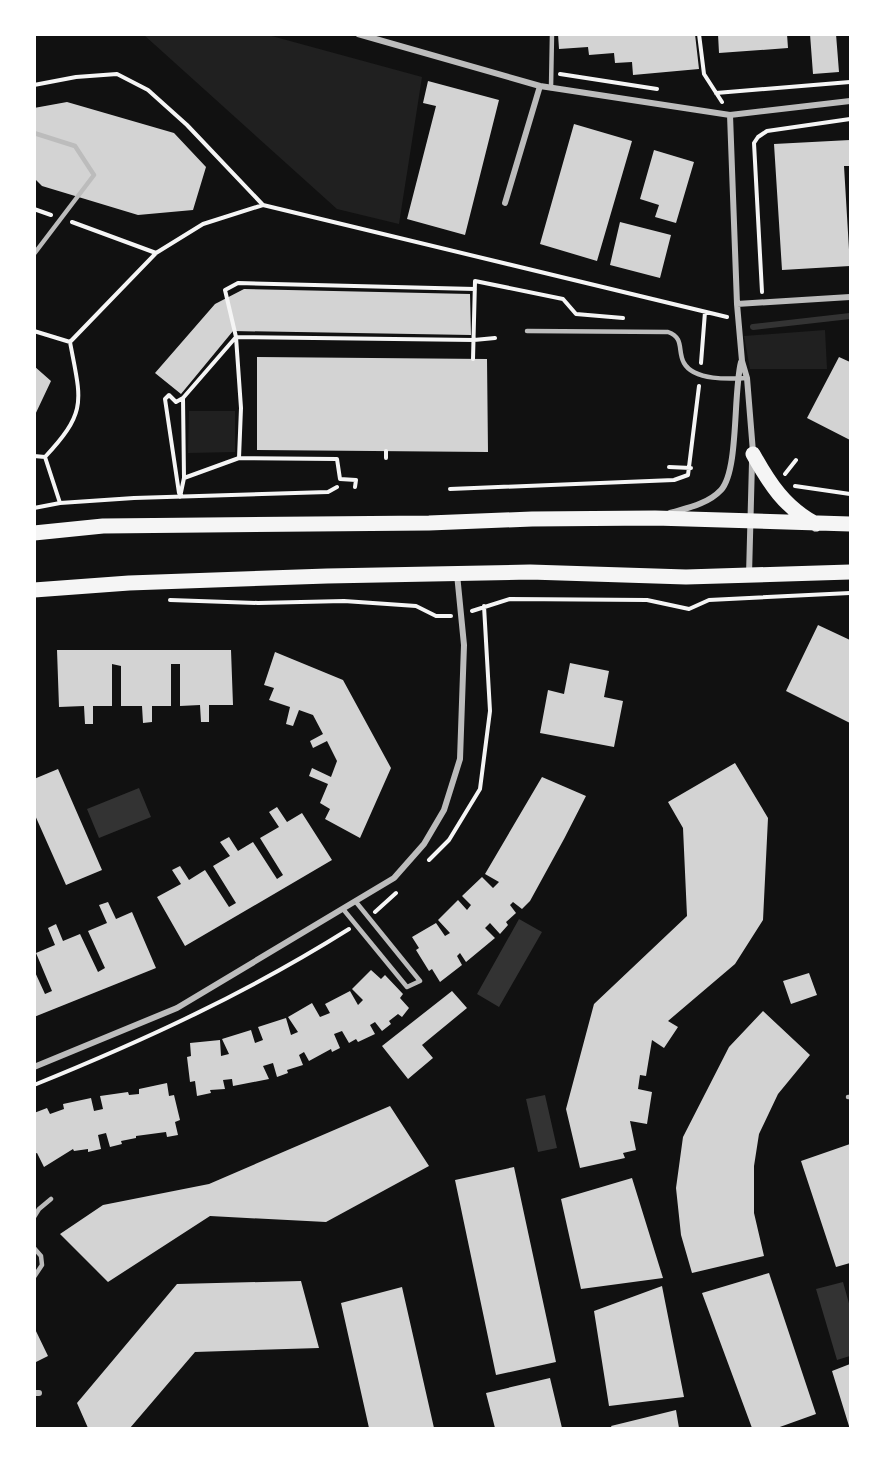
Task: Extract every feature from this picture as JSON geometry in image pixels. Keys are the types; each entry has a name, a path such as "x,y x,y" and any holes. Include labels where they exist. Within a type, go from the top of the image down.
{"highway":[{"path":"753,454 771,488 801,516 818,525"},
{"path":"34,532 103,526 655,518 818,525 850,524"},
{"path":"34,590 129,583 530,572 686,577 850,572"}],"street":[{"path":"358,34 540,86 730,115 850,101"},
{"path":"505,203 540,86"},
{"path":"730,115 737,304 742,361 747,378 753,454 749,575"},
{"path":"737,304 850,297"},
{"path":"655,518 707,501 721,489 730,474 737,379 742,361"},
{"path":"34,1067 177,1008 394,878 424,844 444,810 459,759 464,645 457,574"}],"lane":[{"path":"551,88 552,34"},
{"path":"34,133 75,147 94,175 34,254"},
{"path":"528,331 668,332 676,334 680,341 685,365 700,375 747,378"},
{"path":"343,909 407,987 420,981 356,902"},
{"path":"34,1218 39,1209 51,1199"},
{"path":"34,1248 41,1256 42,1265 34,1277"}],"path":[{"path":"699,34 704,74 730,115"},
{"path":"34,85 76,77 117,74 148,90 188,125 263,205"},
{"path":"716,93 850,82"},
{"path":"763,302 754,143 758,136 767,131 850,119"},
{"path":"70,342 156,253 203,224 263,205 739,320"},
{"path":"34,209 57,217"},
{"path":"68,221 156,253"},
{"path":"473,359 475,281 563,299"},
{"path":"239,458 241,408 236,337 225,290 238,283 475,289"},
{"path":"450,489 674,480 688,475 691,468 705,312"},
{"path":"34,331 70,342"},
{"path":"180,496 165,399 169,395 176,402 183,398 236,337 386,336 474,340 495,338"},
{"path":"45,457 69,431 80,398 70,342"},
{"path":"180,496 184,478 183,398"},
{"path":"386,451 386,458"},
{"path":"34,456 45,457"},
{"path":"45,457 60,503"},
{"path":"184,478 239,458 337,459 340,479 356,480 356,488"},
{"path":"783,476 796,460"},
{"path":"669,467 691,468"},
{"path":"771,488 777,483 850,494"},
{"path":"34,508 60,503 180,496 328,492 337,487"},
{"path":"163,600 258,603 344,601 416,606 436,616 462,616 484,606 510,599 647,600 689,609 709,600 850,593"},
{"path":"426,863 449,840 480,789 490,711 484,606"},
{"path":"368,917 403,885"},
{"path":"34,1085 200,1014 285,969 356,925"}],"shaded area":[{"path":"144,35 268,35 422,77 399,224 337,209"},
{"path":"825,330 827,369 750,369 744,336"},
{"path":"189,411 235,411 235,452 188,453"},
{"path":"139,788 151,817 99,838 87,809"},
{"path":"519,919 542,932 499,1007 477,994"},
{"path":"545,1095 557,1148 538,1152 526,1099"},
{"path":"843,1282 850,1307 850,1356 837,1360 816,1289"}],"building":[{"path":"558,34 695,34 699,69 633,75 632,62 615,63 614,53 589,55 588,47 559,49"},
{"path":"718,34 787,34 788,48 719,53"},
{"path":"810,34 836,34 839,72 813,74"},
{"path":"428,81 499,100 465,235 407,219 436,106 423,103"},
{"path":"67,102 174,133 206,167 193,210 138,215 42,186 34,178 34,108"},
{"path":"574,124 632,141 597,261 540,244"},
{"path":"850,140 850,166 844,166 850,266 782,270 774,144"},
{"path":"654,150 694,162 676,223 655,217 659,205 640,199"},
{"path":"620,222 671,235 660,278 610,265"},
{"path":"244,289 470,294 471,335 233,331 181,394 155,373 215,304"},
{"path":"257,357 487,359 488,452 257,450"},
{"path":"839,357 850,362 850,440 807,418"},
{"path":"34,366 51,381 34,417"},
{"path":"818,625 850,640 850,723 786,691"},
{"path":"57,650 231,650 233,705 209,705 209,722 201,722 200,705 180,706 180,664 171,664 171,706 152,706 152,722 143,723 142,706 121,706 121,666 112,664 112,706 93,706 93,724 85,724 84,706 59,707"},
{"path":"275,652 343,680 391,768 360,838 325,819 330,809 320,803 328,784 309,776 312,768 331,777 337,761 327,741 313,748 310,741 323,734 313,715 299,710 293,726 286,724 290,707 269,700 274,688 264,685"},
{"path":"570,663 609,671 604,697 623,701 614,747 540,733 548,690 564,694"},
{"path":"735,763 768,818 763,920 735,964 668,1021 678,1027 664,1048 652,1040 646,1076 640,1075 638,1089 652,1092 647,1124 630,1121 636,1150 623,1153 625,1158 580,1168 566,1109 594,1004 687,916 683,828 668,802"},
{"path":"58,769 102,870 66,885 34,813 34,779"},
{"path":"542,777 586,796 530,901 522,909 513,902 510,905 516,913 506,922 508,925 500,934 490,923 485,928 495,938 466,962 460,953 457,956 462,965 440,982 432,969 429,971 416,950 419,948 412,937 436,923 445,936 450,933 438,920 458,900 467,910 471,905 462,896 482,877 493,888 499,882 485,874"},
{"path":"277,807 287,822 302,813 332,860 185,946 157,897 181,884 172,870 180,866 189,880 205,870 229,907 236,903 213,866 230,856 220,842 229,837 238,851 253,842 277,879 283,875 260,838 279,827 269,812"},
{"path":"108,902 116,919 132,912 156,968 34,1017 34,970 45,994 52,991 36,953 55,945 48,928 56,924 63,941 80,934 98,972 105,968 88,931 107,923 99,905"},
{"path":"371,970 381,979 385,975 403,994 400,998 409,1008 402,1017 398,1014 382,1031 375,1022 370,1025 375,1034 358,1042 356,1039 349,1043 342,1031 334,1034 340,1048 332,1052 331,1049 309,1061 304,1052 299,1055 303,1065 287,1070 288,1073 277,1077 273,1063 263,1066 269,1079 233,1086 232,1079 223,1080 225,1089 210,1090 211,1093 197,1096 195,1081 190,1082 187,1057 191,1056 190,1043 220,1040 221,1056 229,1054 222,1039 251,1030 255,1043 263,1040 258,1027 286,1018 291,1035 298,1032 288,1017 312,1003 320,1017 330,1013 325,1004 350,991 358,1005 363,1000 352,989"},
{"path":"809,973 817,995 791,1004 783,981"},
{"path":"452,991 467,1008 422,1045 433,1058 408,1079 382,1046"},
{"path":"763,1011 810,1055 778,1094 759,1134 754,1166 754,1213 764,1256 692,1273 681,1235 676,1188 683,1137 729,1047"},
{"path":"167,1083 169,1096 174,1095 180,1120 175,1122 178,1135 167,1137 166,1132 136,1136 136,1138 121,1141 122,1144 110,1147 106,1133 98,1135 101,1149 88,1152 88,1149 74,1151 73,1149 44,1167 37,1153 34,1154 34,1113 47,1108 50,1114 64,1109 63,1104 91,1098 94,1111 103,1109 100,1096 128,1092 129,1095 139,1094 139,1089"},
{"path":"390,1106 429,1166 326,1222 210,1216 108,1282 60,1234 103,1205 209,1184"},
{"path":"850,1144 850,1263 836,1267 801,1161"},
{"path":"514,1167 556,1362 496,1375 455,1180"},
{"path":"632,1178 663,1278 581,1289 561,1199"},
{"path":"769,1273 816,1414 777,1428 752,1428 702,1293"},
{"path":"301,1281 319,1348 195,1352 130,1428 88,1428 77,1403 177,1284"},
{"path":"662,1286 684,1397 609,1406 594,1311"},
{"path":"402,1287 434,1428 369,1428 341,1303"},
{"path":"34,1327 48,1356 34,1363"},
{"path":"850,1364 850,1426 849,1426 832,1371"},
{"path":"550,1378 562,1428 495,1428 486,1393"},
{"path":"676,1410 679,1428 612,1428 611,1426"}],"waterway":[{"path":"753,327 850,316"}]}
